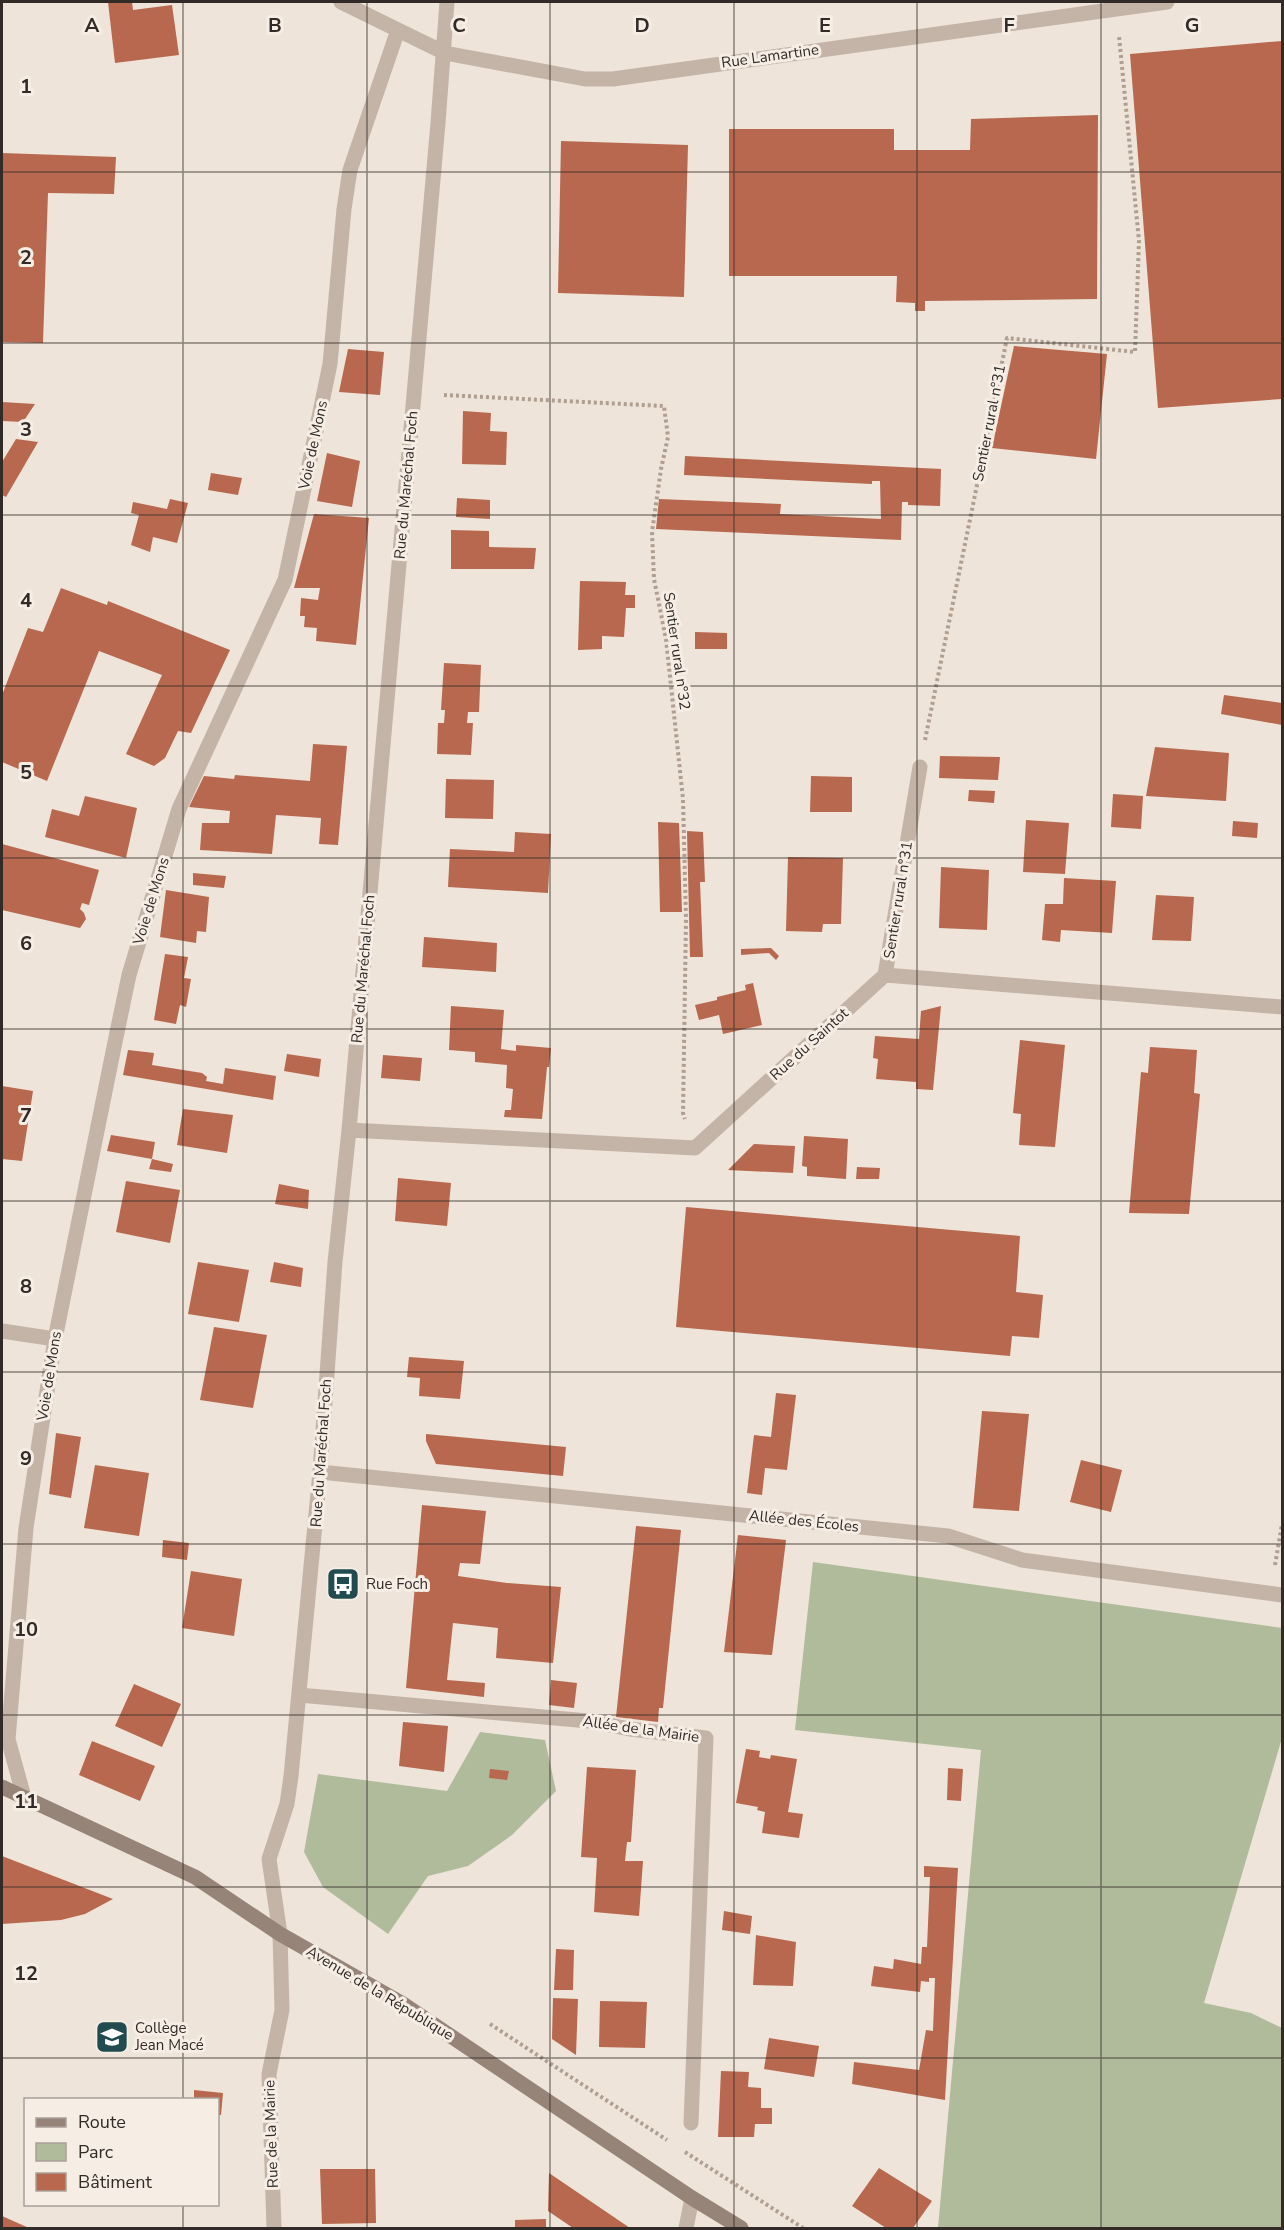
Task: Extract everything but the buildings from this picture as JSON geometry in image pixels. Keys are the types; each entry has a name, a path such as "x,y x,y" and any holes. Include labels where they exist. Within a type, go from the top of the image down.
{"main road":[{"name":"Avenue de la République","path":"2,1787 195,1877 280,1934 403,2004 741,2229"}],"street":[{"name":"Rue Lamartine","path":"341,2 444,53 585,79 613,79 1116,7 1167,2"},
{"name":"Rue du Maréchal Foch","path":"280,1934 269,1858 287,1804 299,1695 320,1472 334,1262 349,1130 447,2"},
{"name":"Voie de Mons","path":"24,1797 8,1739 26,1528 55,1339 129,975 178,809 285,580 330,364 344,209 350,170 398,30"},
{"name":"Sentier rural n°31","path":"885,975 920,767"},
{"path":"885,975 1282,1007"},
{"name":"Rue du Saintot","path":"695,1148 885,975"},
{"path":"349,1130 695,1148"},
{"path":"2,1332 55,1339"},
{"name":"Allée des Écoles","path":"320,1472 948,1536 1022,1560 1276,1594"},
{"name":"Allée de la Mairie","path":"299,1695 588,1721 706,1738 691,2123"},
{"name":"Rue de la Mairie","path":"274,2229 269,2074 282,2010 280,1934"},
{"path":"686,2229 692,2198"}],"path":[{"name":"Sentier rural n°31","path":"920,767 1007,338 1135,352 1139,241 1116,7"},
{"name":"Sentier rural n°32","path":"414,394 664,406 668,437 661,469 652,544 654,579 666,639 683,799 686,919 683,1113 695,1148"},
{"path":"1276,1594 1282,1524"}],"green space":[{"path":"813,1562 1282,1628 1282,1738 1204,2003 1251,2013 1282,2028 1282,2228 938,2228 981,1750 795,1730"},
{"path":"480,1732 545,1740 556,1791 512,1835 468,1866 428,1876 388,1934 323,1887 304,1852 318,1774 447,1791"}],"place":[{"name":"Rue Foch","path":"343,1584"},
{"name":"Collège Jean Macé","path":"112,2037"}]}
